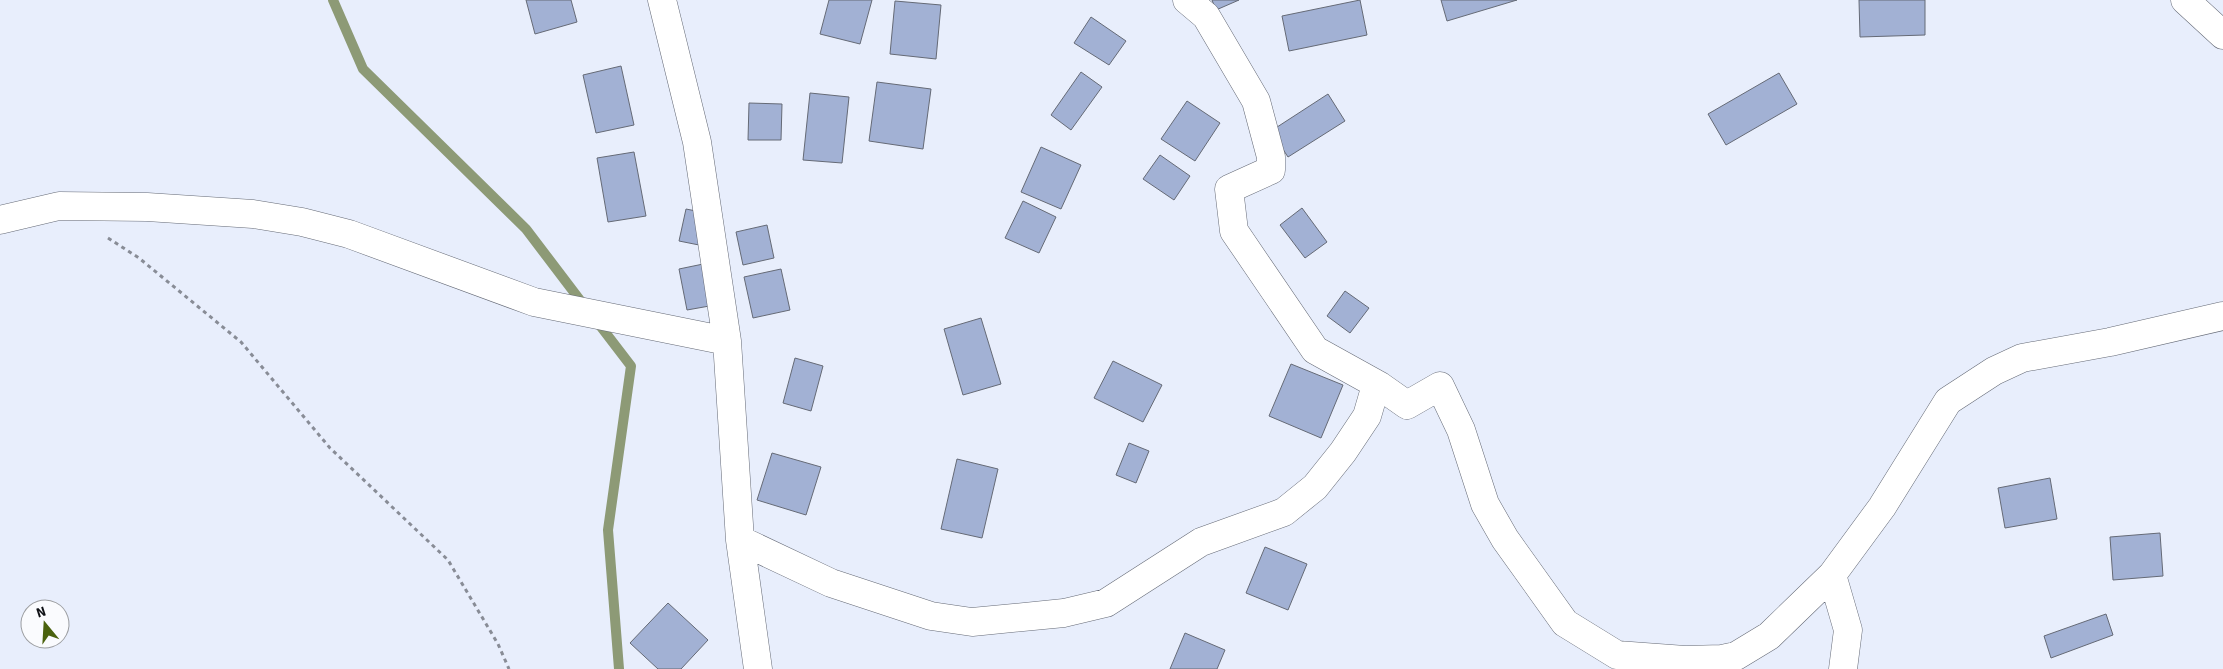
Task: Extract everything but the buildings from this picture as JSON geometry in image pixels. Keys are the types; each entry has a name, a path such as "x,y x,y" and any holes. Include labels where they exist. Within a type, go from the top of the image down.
{"street":[{"path":"662,0 697,142 727,341 740,540 758,669"},
{"path":"1187,0 1206,16 1256,101 1271,157 1271,170 1229,189 1234,231 1315,350 1380,386 1407,405 1440,386 1461,430 1485,504 1505,539 1565,623 1617,655 1685,660 1722,659 1736,656 1769,636 1832,575 1882,506 1948,401 1994,371 2022,358 2110,342 2223,316"},
{"path":"2185,0 2223,35"},
{"path":"0,220 59,206 147,207 253,214 349,234 534,302 727,341"},
{"path":"740,540 830,583 931,616 972,622 1064,613 1106,603 1201,542 1284,512 1315,487 1342,452 1367,416 1374,392 1380,386"},
{"path":"1832,575 1848,630 1843,669"}],"path":[{"path":"107,237 139,258 241,342 330,448 448,560 498,644 509,669"}],"waterway":[{"path":"333,0 363,69 526,229 586,308"},
{"path":"595,319 631,366 608,530 619,669"}]}
